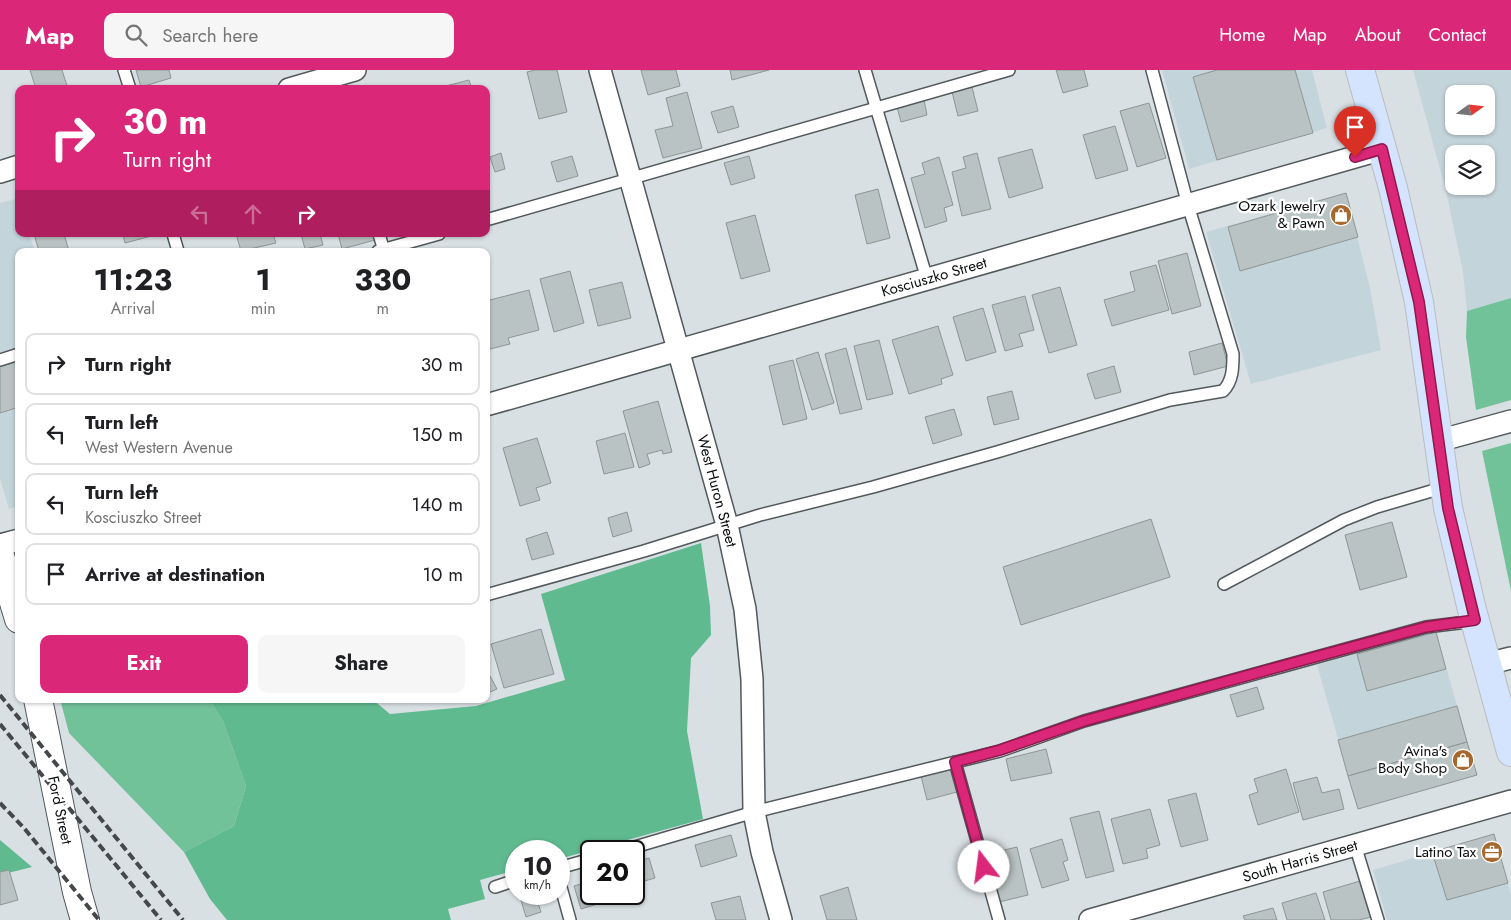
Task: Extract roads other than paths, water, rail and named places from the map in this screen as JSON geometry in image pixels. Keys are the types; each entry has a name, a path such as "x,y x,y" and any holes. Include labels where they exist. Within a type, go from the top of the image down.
{"main road":[{"path":"1360,70 1382,149 1419,302 1445,487 1475,620 1499,661 1511,752"}],"street":[{"path":"306,85 335,78 355,70"},
{"name":"West Huron Street","path":"600,70 727,525 747,626 752,679 751,753 754,812 762,852 781,920"},
{"name":"Kosciuszko Street","path":"490,404 1382,149"},
{"path":"0,172 15,167"},
{"path":"1438,441 1511,421"},
{"path":"0,545 15,541"},
{"path":"0,556 15,606"},
{"name":"Ford Street","path":"39,703 77,892 85,920"},
{"name":"South Harris Street","path":"1090,920 1511,802"}],"lane":[{"path":"124,70 129,85"},
{"path":"865,70 927,279"},
{"path":"490,219 1009,70"},
{"path":"490,594 727,525 978,458 1170,400 1224,391 1229,385 1233,354 1188,204 1152,70"},
{"path":"392,248 429,237"},
{"path":"0,360 15,355"},
{"path":"1224,584 1344,520 1377,507 1445,487"},
{"path":"645,844 754,812 1000,750 1084,721 1284,665 1426,627 1475,620"},
{"path":"955,762 999,920"},
{"path":"1355,845 1378,920"},
{"path":"495,886 505,883"},
{"path":"566,905 570,920"}],"railway":[{"path":"0,695 183,920"},
{"path":"0,724 161,920"},
{"path":"0,803 24,828 99,920"}],"place":[{"name":"Ozark Jewelry & Pawn","path":"1341,215"},
{"name":"Avina's Body Shop","path":"1463,760"},
{"name":"Latino Tax","path":"1492,852"}]}
